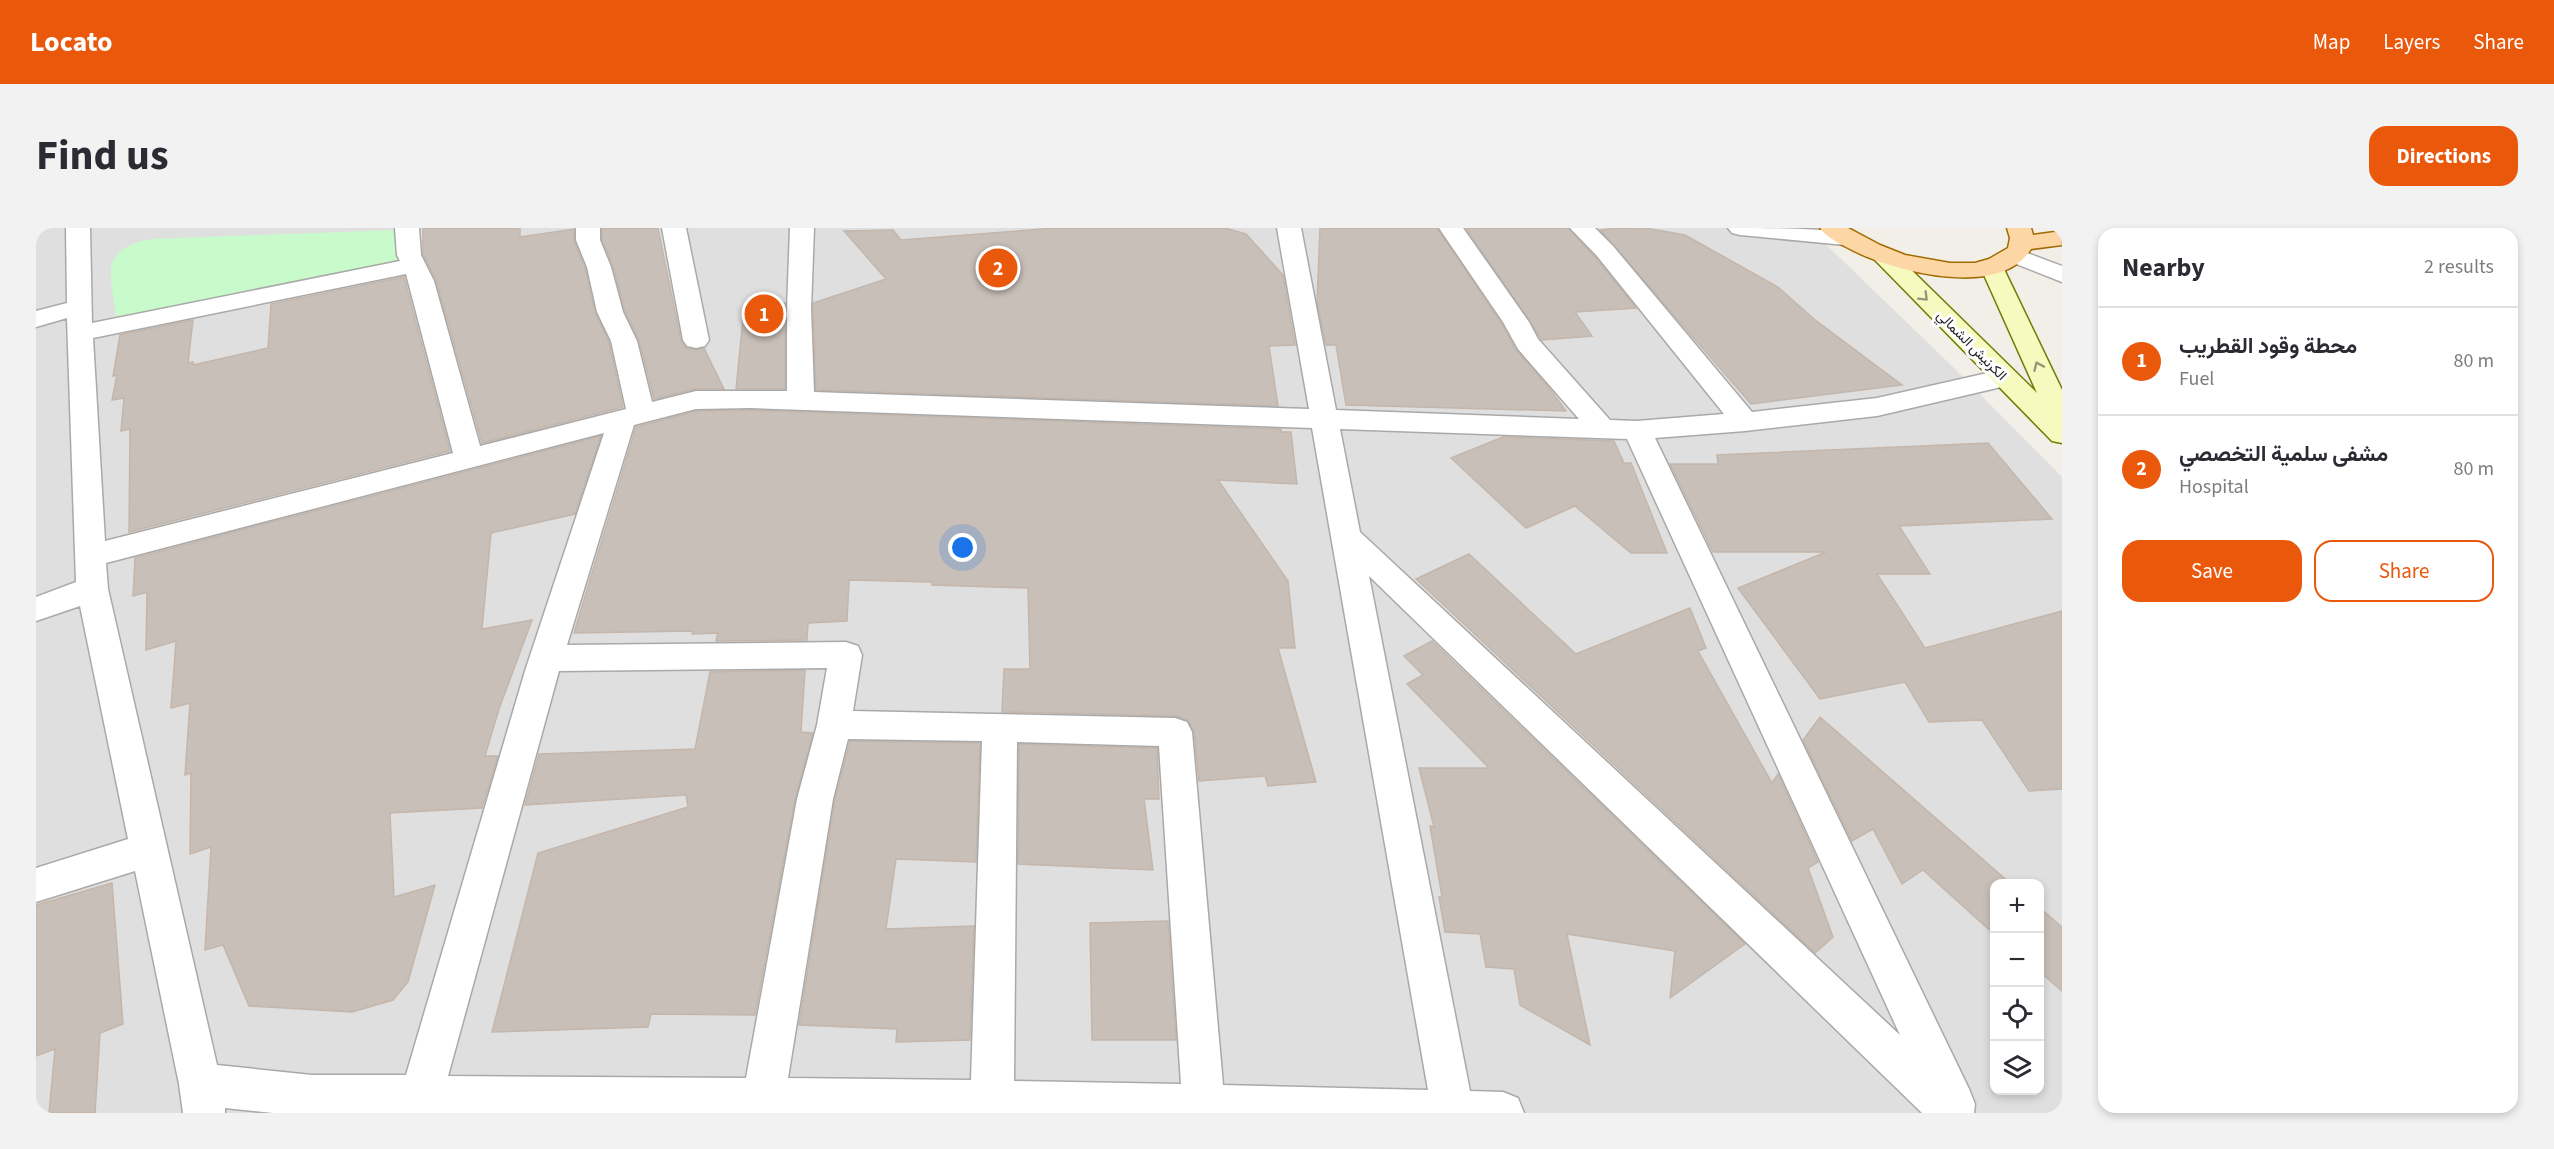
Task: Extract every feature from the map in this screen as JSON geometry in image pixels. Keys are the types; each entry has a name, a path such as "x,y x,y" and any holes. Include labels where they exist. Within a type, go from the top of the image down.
{"main road":[{"path":"1839,233 1883,255 1915,265 1954,270 2011,248 2062,238"},
{"path":"2011,248 2062,419"},
{"name":"الكرنيش الشمالي","path":"1883,255 2062,434"}],"street":[{"path":"78,228 79,320 92,589 202,1099 312,1096 763,1100 920,1106 992,1102 1503,1113"},
{"path":"408,228 409,255 422,281 469,458"},
{"path":"421,1098 546,658 632,416 624,341 610,312 599,267 588,240 588,228"},
{"path":"674,228 696,340"},
{"path":"801,400 799,309 802,228"},
{"path":"1289,228 1453,1112"},
{"path":"1451,228 1516,322 1527,343 1603,429"},
{"path":"1582,228 1605,251 1745,422"},
{"path":"1740,228 1839,233"},
{"path":"2011,248 2062,275"},
{"path":"36,319 79,320 414,265"},
{"path":"90,556 696,400 801,400 1637,430 1745,422 1877,407 2005,378"},
{"path":"1637,430 1958,1113"},
{"path":"1346,535 1953,1113"},
{"path":"36,609 92,589"},
{"path":"546,658 846,655 834,725 815,799 763,1100"},
{"path":"834,725 1175,732 1204,1107"},
{"path":"992,1102 1000,727"},
{"path":"36,885 148,850"}],"shaded area":[{"path":"36,228 1809,228 1955,369 2062,477 2062,1113 36,1113"}],"green space":[{"path":"392,230 400,236 399,260 116,319 111,266 115,257 122,250 134,244 151,239"}],"building":[{"path":"423,228 520,228 520,237 574,229 574,241 585,268 595,312 609,342 623,407 482,443 436,280 423,254"},
{"path":"602,228 658,228 681,341 687,348 696,350 704,348 724,389 695,389 654,399 639,340 625,311 613,266 602,240"},
{"path":"1055,228 1225,228 1246,234 1283,275 1295,345 1269,346 1278,406 816,390 813,303 886,279 844,231 893,230 901,240"},
{"path":"1320,228 1437,228 1501,323 1516,350 1566,411 1346,405 1336,345 1326,345 1317,302"},
{"path":"1466,228 1568,228 1636,308 1575,312 1592,336 1542,340"},
{"path":"1651,229 1685,235 1778,287 1814,319 1902,385 1751,404 1600,230"},
{"path":"404,277 450,451 129,532 130,429 121,431 124,398 112,400 117,375 113,376 120,335 193,320 188,363 193,362 193,365 268,348 271,304"},
{"path":"785,303 785,389 736,389 744,308"},
{"path":"751,410 1281,429 1281,432 1291,432 1297,484 1218,480 1288,581 1295,648 1278,648 1316,782 1268,786 1265,776 1199,781 1194,731 1188,720 1176,716 1002,712 1004,669 1030,669 1028,588 849,580 847,621 808,623 807,640 716,641 718,633 692,634 693,631 574,633 636,427 696,411"},
{"path":"601,436 575,514 491,533 482,629 532,620 499,709 485,756 498,756 482,808 390,813 394,897 435,885 408,982 393,1000 352,1012 249,1006 223,945 205,950 211,847 190,854 191,773 185,775 190,703 171,708 176,641 146,650 147,592 133,596 135,558"},
{"path":"1503,437 1614,441 1624,463 1631,463 1667,553 1631,553 1575,506 1526,528 1451,458"},
{"path":"1988,443 2052,519 1899,526 1930,574 1877,574 1925,648 2062,611 2062,789 2029,791 1982,720 1929,722 1905,682 1820,699 1738,588 1826,552 1713,552 1670,464 1718,464 1717,455"},
{"path":"1469,554 1576,654 1690,608 1706,648 1698,651 1772,783 1778,774 1818,862 1808,868 1833,937 1815,953 1416,579"},
{"path":"1432,641 1745,944 1670,998 1675,951 1567,934 1590,1045 1520,1005 1514,969 1486,967 1480,934 1445,932 1439,897 1442,897 1430,826 1434,827 1419,768 1489,768 1407,684 1423,675 1404,656"},
{"path":"805,670 801,732 813,733 795,799 755,1015 651,1014 648,1027 492,1032 538,853 688,807 686,795 525,805 539,754 695,749 710,672"},
{"path":"1820,717 2005,879 1990,879 1990,930 1923,870 1902,884 1873,829 1852,841 1803,740"},
{"path":"850,741 980,743 976,862 896,859 886,929 974,926 970,1040 896,1042 897,1029 799,1025 835,799"},
{"path":"1019,744 1157,748 1159,799 1144,799 1153,870 1018,864"},
{"path":"112,883 123,1024 100,1033 95,1113 49,1113 55,1049 36,1056 36,905"},
{"path":"2044,911 2062,927 2062,991 2044,975"},
{"path":"1168,921 1176,1040 1092,1040 1090,923"}],"place":[{"name":"مشفى سلمية التخصصي","path":"998,268"},
{"name":"محطة وقود القطريب","path":"764,314"}]}
